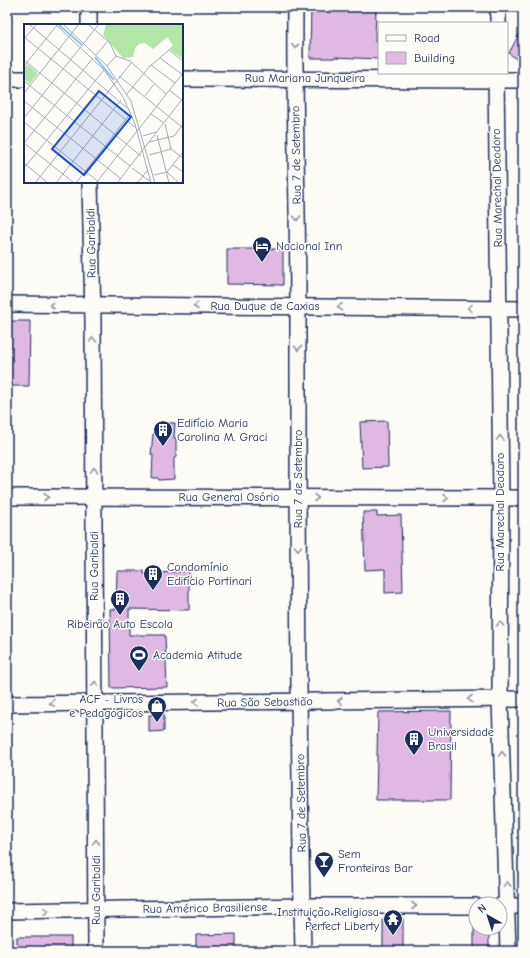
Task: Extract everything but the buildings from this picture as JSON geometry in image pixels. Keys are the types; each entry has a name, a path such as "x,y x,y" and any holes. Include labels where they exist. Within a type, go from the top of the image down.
{"street":[{"path":"89,7 89,24"},
{"name":"Rua 7 de Setembro","path":"295,7 294,78 298,307 299,701 303,951"},
{"path":"498,7 498,22"},
{"name":"Rua Mariana Junqueira","path":"183,79 496,76 523,80"},
{"name":"Rua Marechal Deodoro","path":"496,76 501,498 500,699 504,896"},
{"path":"7,79 24,79"},
{"name":"Rua Garibaldi","path":"90,183 94,497 96,951"},
{"name":"Rua Duque de Caxias","path":"7,304 523,308"},
{"name":"Rua General Osório","path":"7,497 523,498"},
{"name":"Rua São Sebastião","path":"7,704 523,698"},
{"name":"Rua Américo Brasiliense","path":"7,911 302,906 468,906"},
{"path":"508,906 523,906"},
{"name":"Rua Marechal Deodoro","path":"507,936 508,951"}],"place":[{"name":"Nacional Inn","path":"262,263"},
{"name":"Edifício Maria Carolina M. Graci","path":"163,447"},
{"name":"Condomínio Edifício Portinari","path":"153,591"},
{"name":"Ribeirão Auto Escola","path":"120,616"},
{"name":"Academia Atitude","path":"139,672"},
{"name":"ACF - Livros e Pedagógicos","path":"157,723"},
{"name":"Universidade Brasil","path":"414,756"},
{"name":"Sem Fronteiras Bar","path":"324,878"},
{"name":"Instituição Religiosa Perfect Liberty","path":"393,936"}]}
